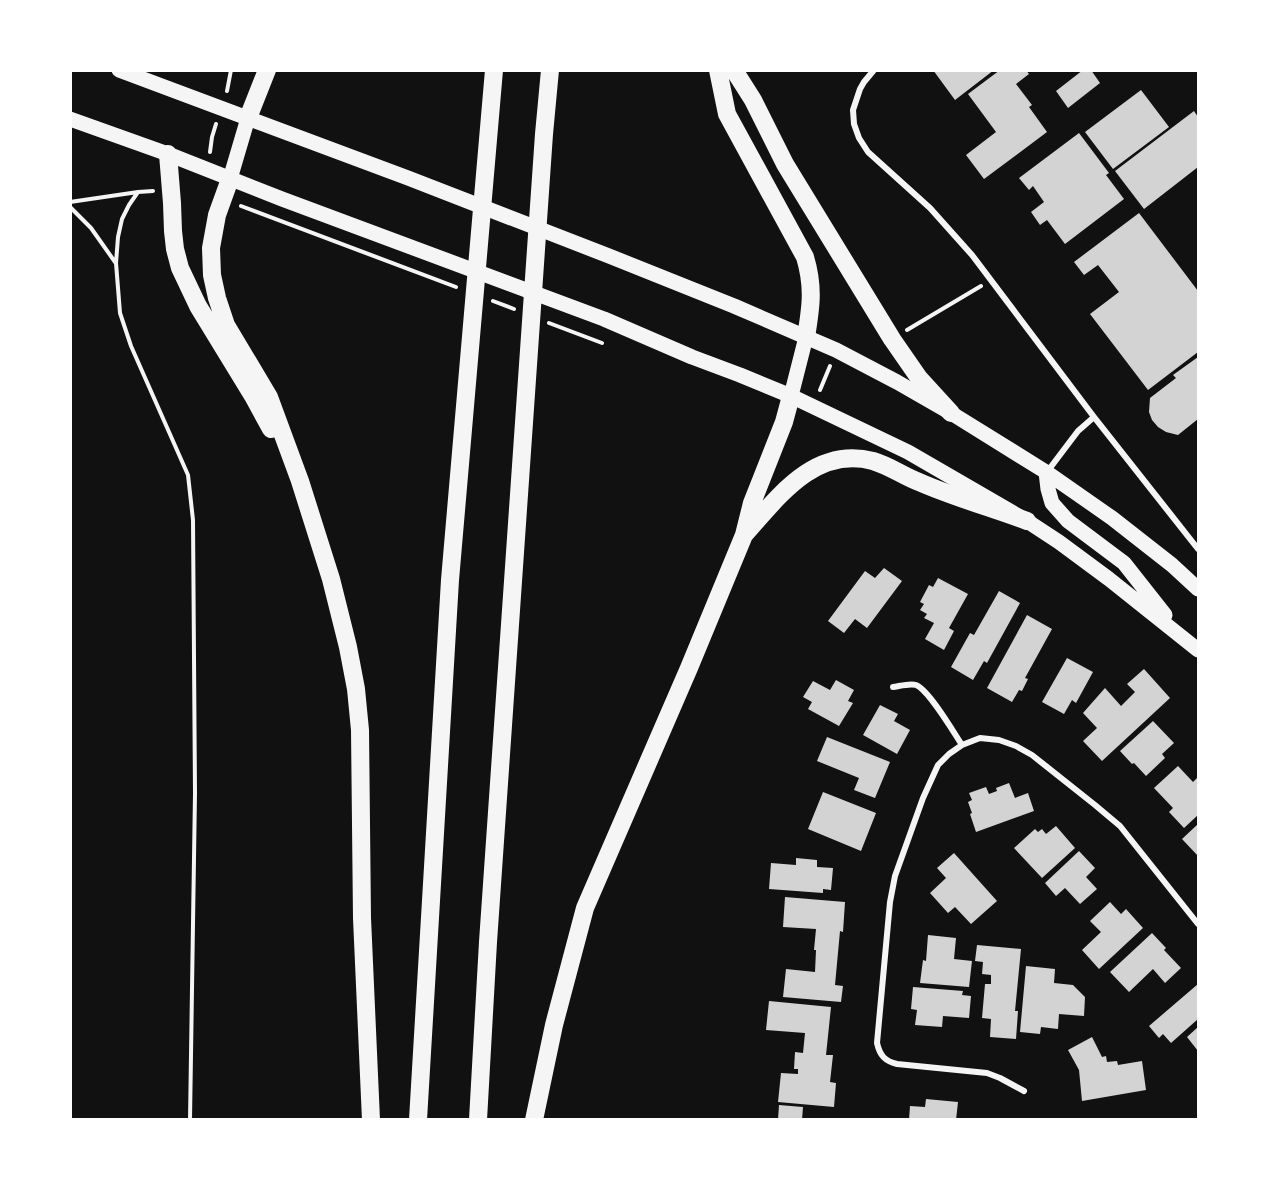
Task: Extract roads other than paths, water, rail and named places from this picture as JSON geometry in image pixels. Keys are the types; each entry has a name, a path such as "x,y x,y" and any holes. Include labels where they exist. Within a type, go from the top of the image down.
{"highway":[{"path":"248,118 267,70"},
{"path":"418,1119 450,580 494,70"},
{"path":"478,1119 489,930 550,70"},
{"path":"718,70 727,114 805,257 812,291 806,337"},
{"path":"734,70 753,100 785,164 892,339 919,378 951,413"},
{"path":"168,154 173,231 180,268 198,306 253,396 300,481"},
{"path":"230,178 217,215 211,248 212,275 217,298 226,325 269,397 300,481 334,588 357,699 360,730 362,918 371,1119"},
{"path":"534,1119 554,1025 585,908 744,535 752,503 784,422 791,396"},
{"path":"744,535 791,484 805,473 825,463 842,459 873,461 891,467 918,482 1027,521"}],"main road":[{"path":"119,70 609,256 836,350 951,413 1046,472 1112,518 1172,565 1198,589"},
{"path":"230,178 248,118"},
{"path":"70,119 604,319 791,396 908,452 1027,521 1059,542 1178,632 1198,650"},
{"path":"791,396 806,337"},
{"path":"1046,472 1052,503 1068,520 1124,563 1178,632"}],"street":[{"path":"874,70 860,89 853,110 854,124 868,152 954,233 1198,549"},
{"path":"1046,472 1078,431 1095,417"},
{"path":"893,687 917,685 928,694 963,745"},
{"path":"1024,1091 987,1073 897,1064 882,1058 879,1052 877,1043 890,902 895,876 923,798 938,765 949,754 980,738 999,740 1032,755 1120,826 1198,924"}]}
